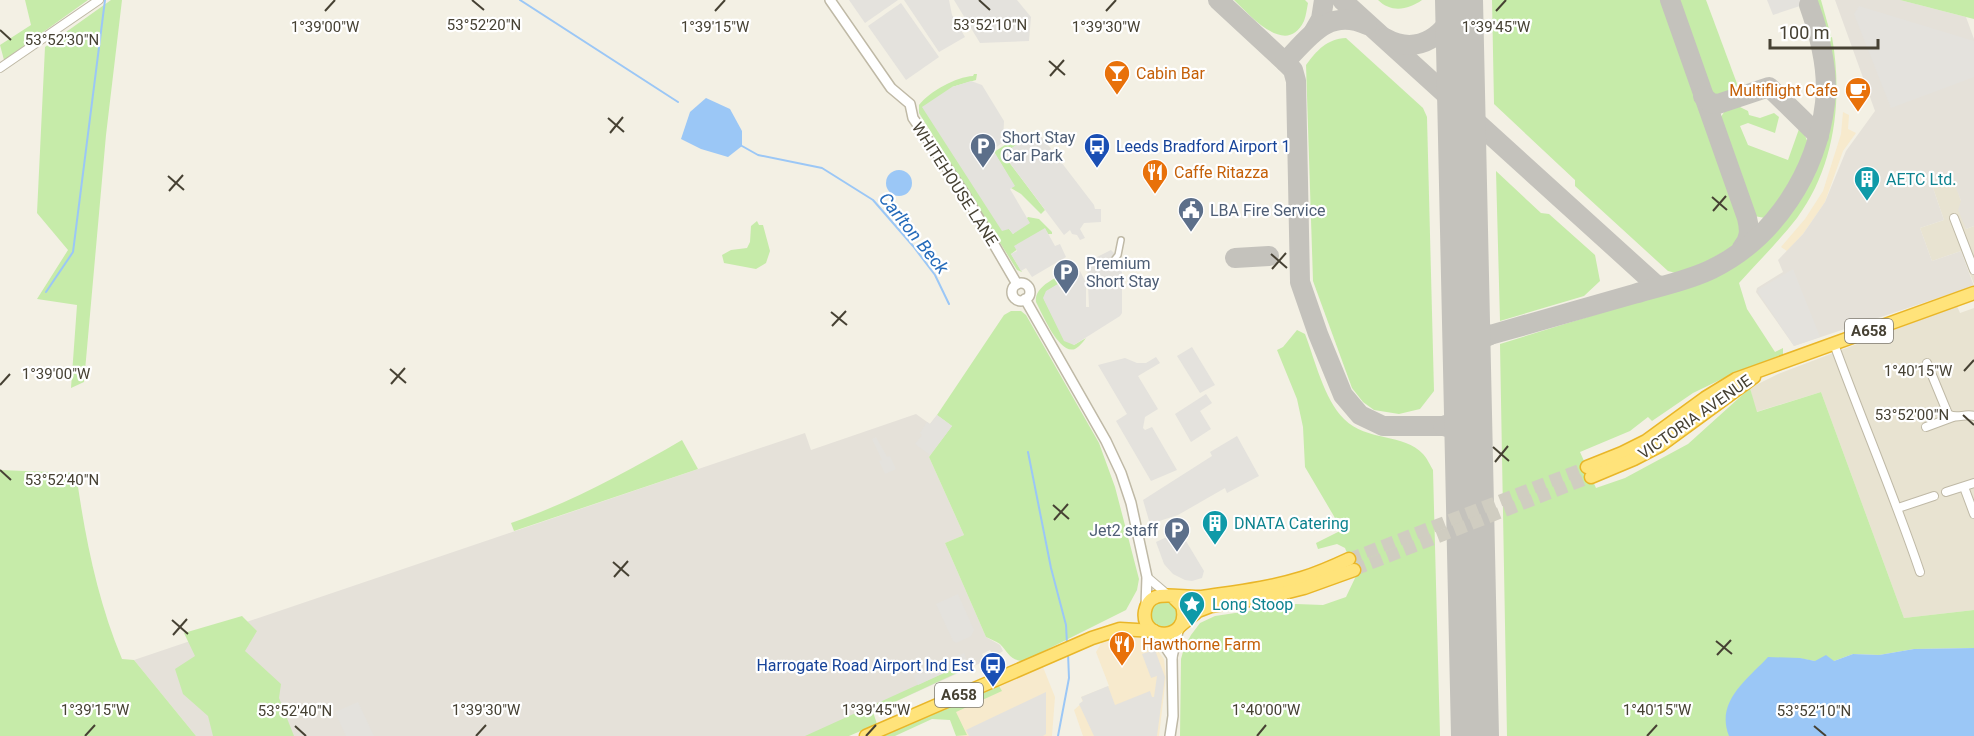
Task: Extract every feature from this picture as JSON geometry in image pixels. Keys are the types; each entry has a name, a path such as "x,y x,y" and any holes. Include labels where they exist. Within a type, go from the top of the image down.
{"highway":[{"name":"VICTORIA AVENUE","path":"1589,472 1646,441 1705,398 1736,380 1974,293"},
{"path":"1267,592 1198,611 1167,634 1155,632 1145,621 1146,607 1152,599 1158,596 1195,598 1304,588 1351,565"},
{"path":"1171,596 1178,600 1184,612 1180,626"},
{"name":"A658","path":"866,736 1092,638 1120,629 1146,607"},
{"name":"A658","path":"1120,629 1155,632"}],"street":[{"path":"0,68 99,0"},
{"name":"WHITEHOUSE LANE","path":"830,0 891,88 910,104 913,118 964,194 1017,284 1022,283 1029,289 1025,299 1106,441 1121,473 1131,503 1147,577"},
{"path":"1954,219 1974,270"},
{"path":"1114,260 1118,255 1121,240"},
{"path":"1834,344 1864,427 1898,508 1920,572"},
{"path":"1927,363 1948,414 1953,417"},
{"path":"1926,427 1953,417 1974,416"},
{"path":"1946,492 1974,483"},
{"path":"1964,487 1974,514"},
{"path":"1898,508 1934,496"},
{"path":"1147,577 1171,596"},
{"path":"1146,607 1147,577"},
{"path":"1170,736 1173,716 1172,657 1180,626"},
{"path":"1155,632 1172,657"}],"shaded area":[{"path":"849,0 898,0 865,23"},
{"path":"904,0 949,0 952,15 965,37 939,52"},
{"path":"954,0 1017,0 1031,17 1029,41 980,43"},
{"path":"1767,0 1815,0 1815,1 1773,15"},
{"path":"1835,0 1900,0 1966,17 1974,39 1974,226 1966,229 1958,210 1961,201 1952,178 1932,185 1944,220 1920,228 1932,261 1961,251 1974,286 1794,346 1756,292 1757,288 1783,272 1778,260 1803,234 1825,202 1846,151 1875,111"},
{"path":"901,3 939,57 906,80 868,26"},
{"path":"1859,6 1974,41 1974,77 1891,108 1854,14"},
{"name":"Short Stay Car Park","path":"971,81 982,85 1004,121 1003,142 993,150 1015,186 1010,189 1030,223 1013,234 1009,229 1002,231 922,107 952,87"},
{"path":"1843,112 1849,115 1848,129 1856,133 1843,151 1825,202 1803,234 1787,251 1781,247 1805,219 1823,191 1841,134"},
{"path":"1042,137 1095,209 1101,209 1101,222 1084,223 1080,229 1085,238 1080,240 1070,230 1064,235 1003,154 1016,145"},
{"path":"1953,177 1961,201 1966,229 1974,226 1974,284 1961,251 1932,261 1920,228 1944,220 1932,185"},
{"path":"1045,228 1055,246 1060,244 1066,257 1032,277 1026,268 1021,271 1011,254 1017,251 1014,246"},
{"name":"Premium Short Stay","path":"1111,250 1122,261 1122,313 1074,345 1064,341 1043,298 1046,291 1080,271 1086,283 1086,307 1089,307 1087,262"},
{"path":"1793,269 1820,337 1794,346 1758,292 1759,289"},
{"path":"1957,306 1960,313 1974,308 1974,610 1904,618 1821,392 1756,412 1750,388 1778,374"},
{"path":"1192,347 1215,385 1200,393 1177,356"},
{"path":"1156,357 1160,363 1138,376 1158,409 1145,417 1143,428 1145,430 1152,427 1177,470 1151,481 1116,421 1127,414 1098,365 1125,358 1137,363 1146,363"},
{"path":"1206,394 1212,403 1200,411 1211,429 1191,442 1175,414"},
{"path":"916,414 930,424 937,415 952,426 929,457 964,535 945,543 986,637 1000,645 1003,651 994,657 990,650 982,654 985,661 820,736 196,736 134,660 805,433 811,450"},
{"path":"937,415 952,426 930,455 915,444 922,435 920,433 927,422 930,424"},
{"path":"1237,436 1259,476 1227,493 1225,488 1178,515 1150,524 1143,500 1212,456 1210,452"},
{"path":"876,437 887,457 890,456 896,469 885,474 879,461 882,460 872,439"},
{"name":"Jet2 staff","path":"1180,531 1204,571 1202,578 1192,581 1185,580 1173,574 1164,564 1156,542"},
{"path":"958,594 974,630 971,636 956,643 936,604"},
{"path":"1120,636 1147,640 1164,659 1166,677 1159,736 1083,736 1074,710 1083,702 1081,697 1109,686 1096,652 1102,642"},
{"name":"Hawthorne Farm","path":"1155,650 1165,677 1157,736 1094,736 1079,704 1083,701 1081,697 1108,686 1115,705 1150,691 1154,697 1157,676 1151,678 1142,654"},
{"path":"964,653 968,662 918,685 913,675"},
{"path":"1043,667 1055,697 1052,736 958,736 945,709"},
{"path":"1046,692 1046,734 1043,736 969,736 966,730"},
{"path":"358,702 374,736 346,736 335,712"}],"green space":[{"path":"25,0 88,0 4,60 0,45 31,25"},
{"path":"111,0 122,0 106,135 84,382 71,388 77,305 37,299 68,250 37,213 45,47"},
{"path":"1234,0 1305,0 1308,3 1304,21 1296,31 1288,35 1278,35 1258,23"},
{"path":"1378,0 1422,0 1400,9 1388,7"},
{"path":"1492,0 1661,0 1743,228 1741,239 1711,259 1679,274 1668,271 1575,186 1575,180 1494,104"},
{"path":"1677,0 1706,0 1739,89 1735,92 1721,96 1710,91"},
{"path":"1814,0 1821,0 1831,36 1826,37"},
{"path":"1900,0 1974,0 1974,19 1966,17"},
{"path":"1832,37 1837,84 1836,108 1828,155 1820,177 1797,218 1739,283 1747,309 1775,352 1783,348 1783,355 1728,376 1693,393 1652,421 1648,417 1630,431 1580,452 1596,488 1625,478 1688,444 1750,388 1757,412 1821,392 1904,618 1974,610 1974,648 1914,649 1879,655 1853,654 1834,661 1797,658 1787,736 1507,736 1500,344 1698,283 1733,267 1753,253 1790,214 1816,167 1829,124 1832,79 1835,76 1826,39"},
{"path":"1346,38 1423,108 1427,117 1434,391 1420,409 1399,414 1374,410 1363,402 1352,388 1313,281 1306,65 1323,46"},
{"path":"977,74 976,80 952,87 1009,229 1013,234 1028,217 1039,219 1052,232 1048,234 1045,229 1011,254 1022,272 1017,270 919,113 919,105 936,90"},
{"path":"1738,106 1748,111 1749,115 1760,118 1774,113 1779,117 1775,133 1748,123 1740,126 1748,145 1788,160 1799,129 1804,133 1808,143 1789,182 1765,218 1754,216 1719,120 1726,109"},
{"path":"1014,134 1019,136 1018,144 1003,154 1045,210 1041,214 1021,194 1011,188 1014,186 994,152 1013,140"},
{"path":"1496,171 1541,213 1549,214 1595,255 1600,281 1584,296 1500,321"},
{"path":"757,221 759,225 763,225 770,251 766,263 756,269 724,263 722,255 731,250 747,248 750,242 751,226"},
{"path":"1072,269 1075,274 1047,291 1044,299 1065,341 1070,339 1074,345 1086,338 1075,349 1069,349 1057,340 1052,332 1036,302 1036,296 1043,286"},
{"path":"1011,311 1021,311 1026,315 1099,443 1115,487 1139,579 1137,590 1126,610 1024,661 1012,658 1000,644 986,637 945,543 964,535 929,457 952,426 937,415 1004,315"},
{"path":"1297,330 1305,334 1331,401 1344,419 1363,431 1415,447 1433,470 1440,736 1180,736 1181,659 1184,648 1200,623 1215,616 1296,604 1323,605 1346,597 1356,576 1345,548 1337,544 1318,549 1316,543 1348,527 1342,518 1335,518 1305,467 1303,427 1297,399 1277,350 1283,347"},
{"path":"682,440 698,469 514,531 511,523 599,486"},
{"path":"0,470 76,473 93,568 122,659 134,660 196,736 0,736"},
{"path":"1164,601 1174,605 1178,615 1174,625 1164,629 1154,625 1150,615 1154,605"},
{"path":"242,616 257,631 245,651 281,684 279,698 294,736 213,736 208,716 183,694 175,669 195,656 184,633"},
{"path":"970,661 972,666 873,712 877,724 849,736 805,736"},
{"path":"999,686 1002,691 956,712 967,735 956,736 950,720 932,719 895,736 883,736"}],"water":[{"path":"706,98 730,109 742,131 742,146 728,157 701,149 681,139 690,112"},
{"path":"899,170 908,174 912,183 908,192 899,196 890,192 886,183 890,174"},
{"path":"1974,648 1974,736 1729,736 1726,712 1730,701 1743,682 1768,657 1815,661 1826,655 1834,661 1853,654 1879,655 1914,649"}],"waterway":[{"path":"46,292 73,252 105,0"},
{"name":"Carlton Beck","path":"520,0 678,102"},
{"name":"Carlton Beck","path":"742,146 758,155 822,168 873,200 935,275 949,304"},
{"name":"Carlton Beck","path":"1028,452 1051,568 1066,625 1067,644"},
{"name":"Carlton Beck","path":"1058,736 1069,678 1068,653"}],"taxiway":[{"path":"1218,0 1293,70 1296,81 1300,282 1343,395 1360,415 1383,426 1443,426"},
{"path":"1313,33 1321,19 1324,0"},
{"path":"1342,0 1655,284 1661,286"},
{"path":"1385,38 1409,45 1431,39 1448,23 1458,0"},
{"path":"1670,0 1747,218 1749,234 1742,248"},
{"path":"1490,335 1703,273 1735,256 1755,240 1789,200 1802,178 1813,154 1820,129 1825,103 1826,78 1823,53 1809,5"},
{"path":"1285,62 1311,35 1331,22 1354,20 1367,25"},
{"path":"1460,71 1465,100 1474,117"},
{"path":"1703,96 1711,103 1718,104 1769,87 1819,136"},
{"path":"1449,102 1455,114 1461,145"},
{"path":"1462,166 1463,152 1475,139"},
{"path":"1235,258 1269,256"},
{"path":"1464,298 1470,322 1477,330 1490,335 1472,348 1466,370"},
{"path":"1467,402 1459,418 1443,426 1460,434 1468,452"}],"runway":[{"path":"1459,0 1475,736"}],"tunnel":[{"path":"1349,559 1587,467"},
{"path":"1354,570 1591,477"}],"place":[{"name":"Cabin Bar","path":"1117,96"},
{"name":"Multiflight Cafe","path":"1858,113"},
{"name":"Short Stay Car Park","path":"983,169"},
{"name":"Leeds Bradford Airport 1","path":"1097,169"},
{"name":"Caffe Ritazza","path":"1155,195"},
{"name":"AETC Ltd.","path":"1867,202"},
{"name":"LBA Fire Service","path":"1191,233"},
{"name":"Premium Short Stay","path":"1066,295"},
{"name":"DNATA Catering","path":"1215,546"},
{"name":"Jet2 staff","path":"1177,553"},
{"name":"Long Stoop","path":"1192,627"},
{"name":"Hawthorne Farm","path":"1122,667"},
{"name":"Harrogate Road Airport Ind Est","path":"993,688"}]}
